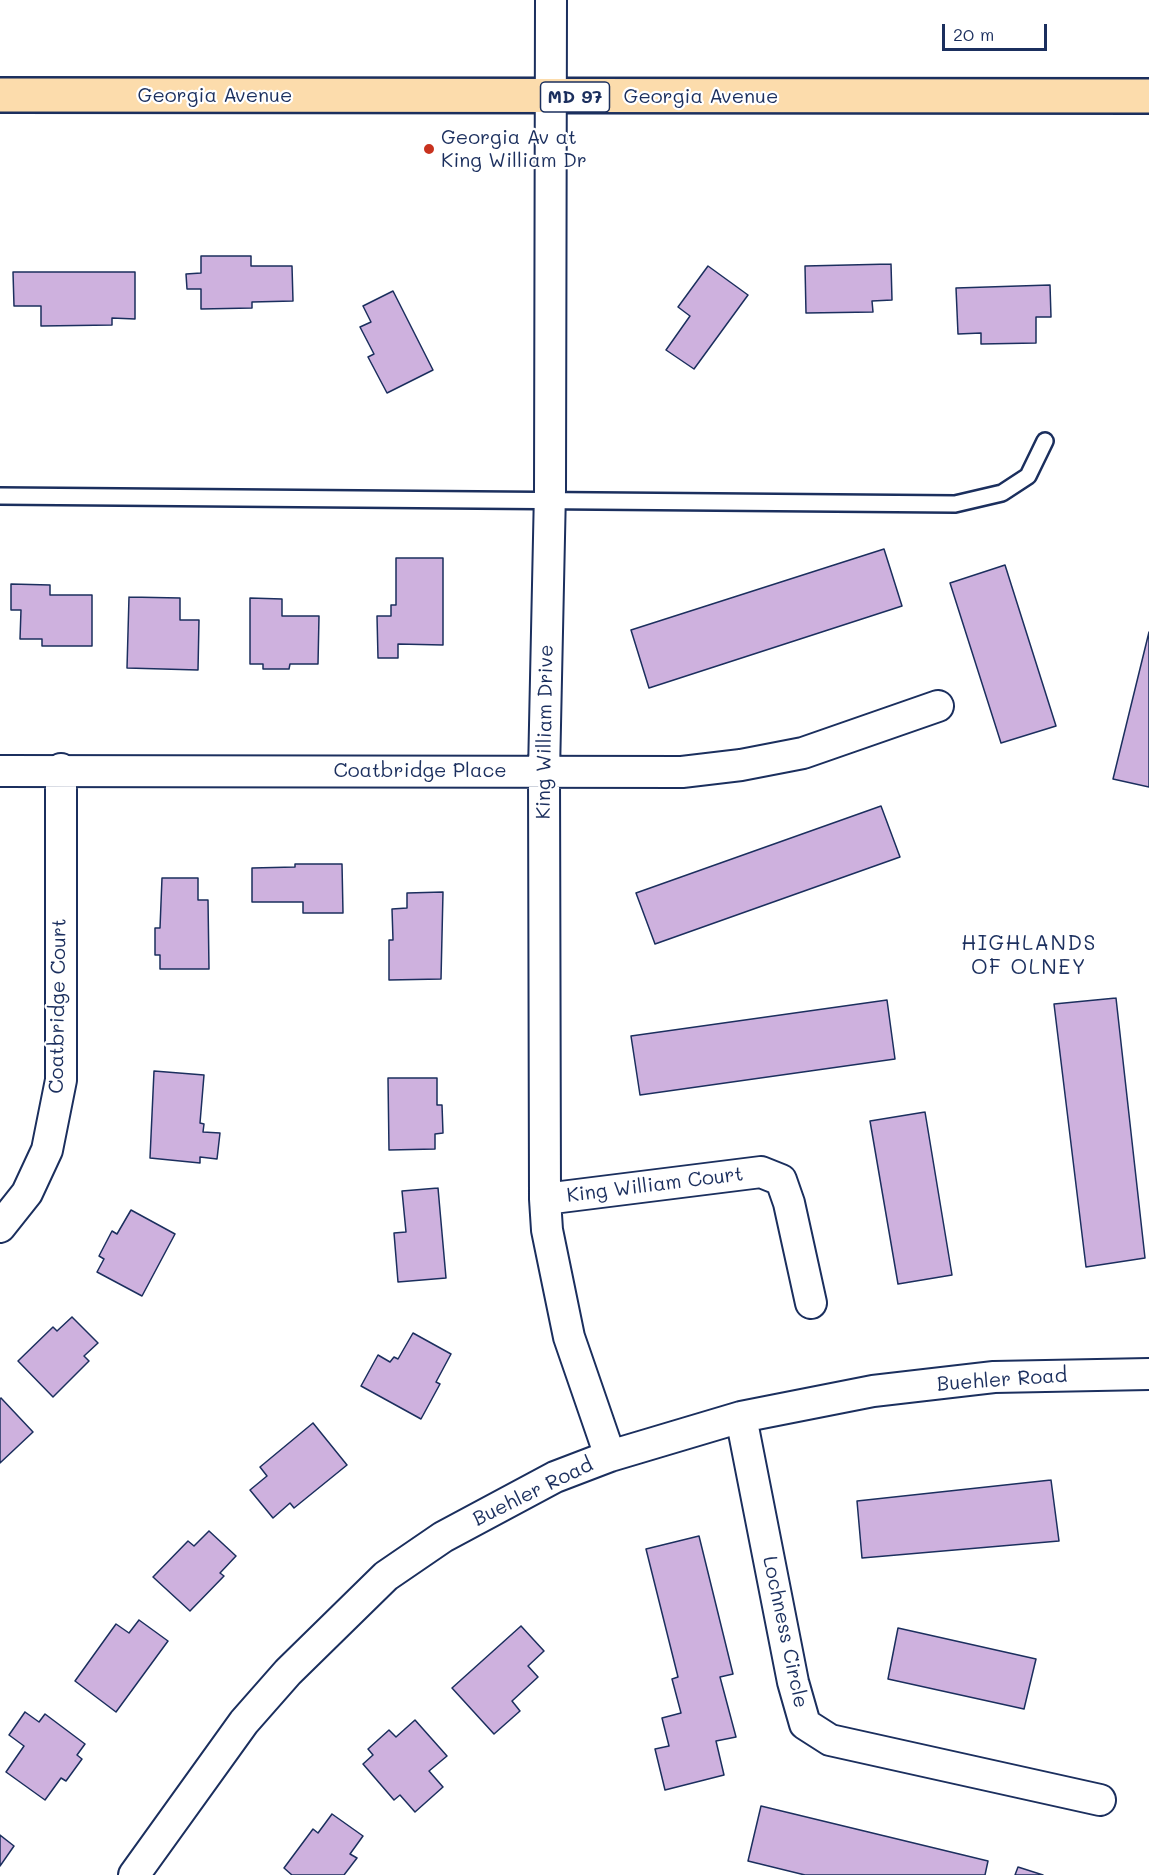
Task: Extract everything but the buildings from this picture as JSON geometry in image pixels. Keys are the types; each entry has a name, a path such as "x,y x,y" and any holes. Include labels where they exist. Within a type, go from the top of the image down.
{"main road":[{"name":"Georgia Avenue","path":"0,95 1149,96"}],"street":[{"name":"King William Drive","path":"551,0 550,502 544,772 545,1199 547,1230 569,1337 610,1456"},
{"name":"Coatbridge Place","path":"0,771 61,769 682,772 741,765 803,753 938,706"},
{"name":"Coatbridge Court","path":"0,1227 27,1193 47,1150 61,1080 61,769"},
{"name":"King William Court","path":"545,1199 761,1172 781,1180 811,1303"},
{"name":"Buehler Road","path":"134,1875 244,1722 288,1672 386,1576 443,1537 555,1477 610,1456 741,1417 873,1391 994,1377 1149,1374"},
{"name":"Lochness Circle","path":"741,1417 793,1682 805,1724 830,1740 1100,1800"}],"lane":[{"path":"0,496 955,504 1002,493 1028,476 1045,441"}],"place":[{"name":"Georgia Av at King William Dr","path":"429,149"}],"district":[{"name":"HIGHLANDS OF OLNEY","path":"1029,956"}]}
